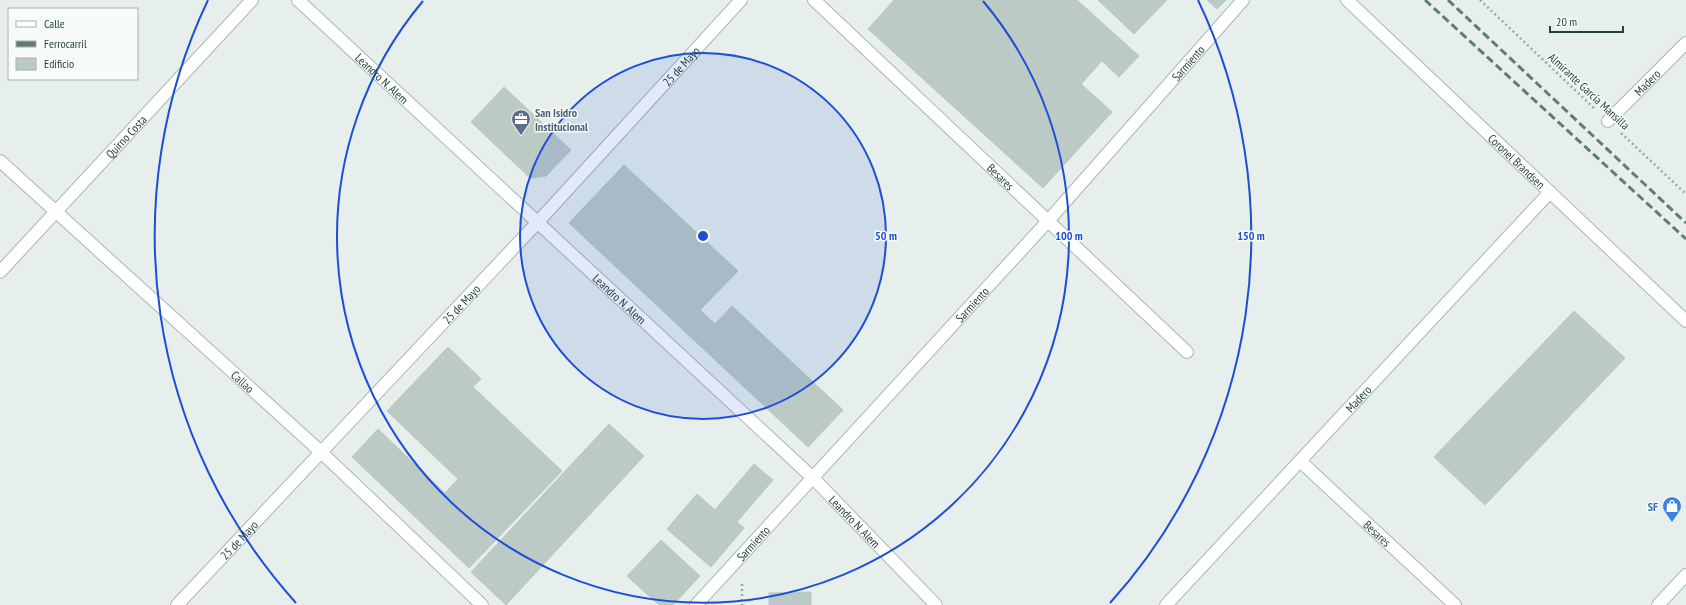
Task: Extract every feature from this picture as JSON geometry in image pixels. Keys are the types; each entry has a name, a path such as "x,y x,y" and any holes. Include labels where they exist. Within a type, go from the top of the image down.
{"street":[{"name":"Quirno Costa","path":"0,272 252,0"},
{"name":"Leandro N. Alem","path":"298,0 813,478 936,605"},
{"name":"25 de Mayo","path":"177,605 537,223 740,0"},
{"name":"Besares","path":"814,0 1187,352"},
{"name":"Sarmiento","path":"696,605 1048,221 1243,0"},
{"name":"Coronel Brandsen","path":"1347,0 1686,322"},
{"name":"Madero","path":"1608,121 1686,43"},
{"name":"Callao","path":"0,161 321,452 482,605"},
{"name":"Madero","path":"1166,605 1550,192"},
{"name":"Besares","path":"1300,461 1456,605"},
{"path":"1658,605 1686,575"}],"path":[{"name":"Almirante García Mansilla","path":"1480,0 1686,194"}],"building":[{"path":"894,0 1077,0 1139,56 1119,77 1102,61 1081,84 1112,112 1043,188 868,29"},
{"path":"1098,0 1167,0 1134,34"},
{"path":"1207,0 1226,0 1217,9"},
{"name":"San Isidro Institucional","path":"504,87 571,150 546,176 530,178 471,122"},
{"path":"624,165 738,271 700,310 715,324 732,306 843,410 808,447 569,223"},
{"path":"1574,311 1625,358 1485,505 1434,457"},
{"path":"448,347 481,379 473,387 562,471 469,568 352,457 378,429 445,493 458,479 387,411"},
{"path":"609,424 644,456 506,605 471,572"},
{"path":"754,464 773,480 737,522 744,528 711,567 667,529 697,494 715,510"},
{"path":"661,540 700,576 673,605 659,605 627,576"},
{"path":"811,592 811,605 769,605 769,593"}],"railway":[{"path":"1425,0 1686,239"},
{"path":"1448,0 1686,223"}],"place":[{"name":"San Isidro Institucional","path":"521,136"},
{"name":"SF","path":"1672,523"}]}
